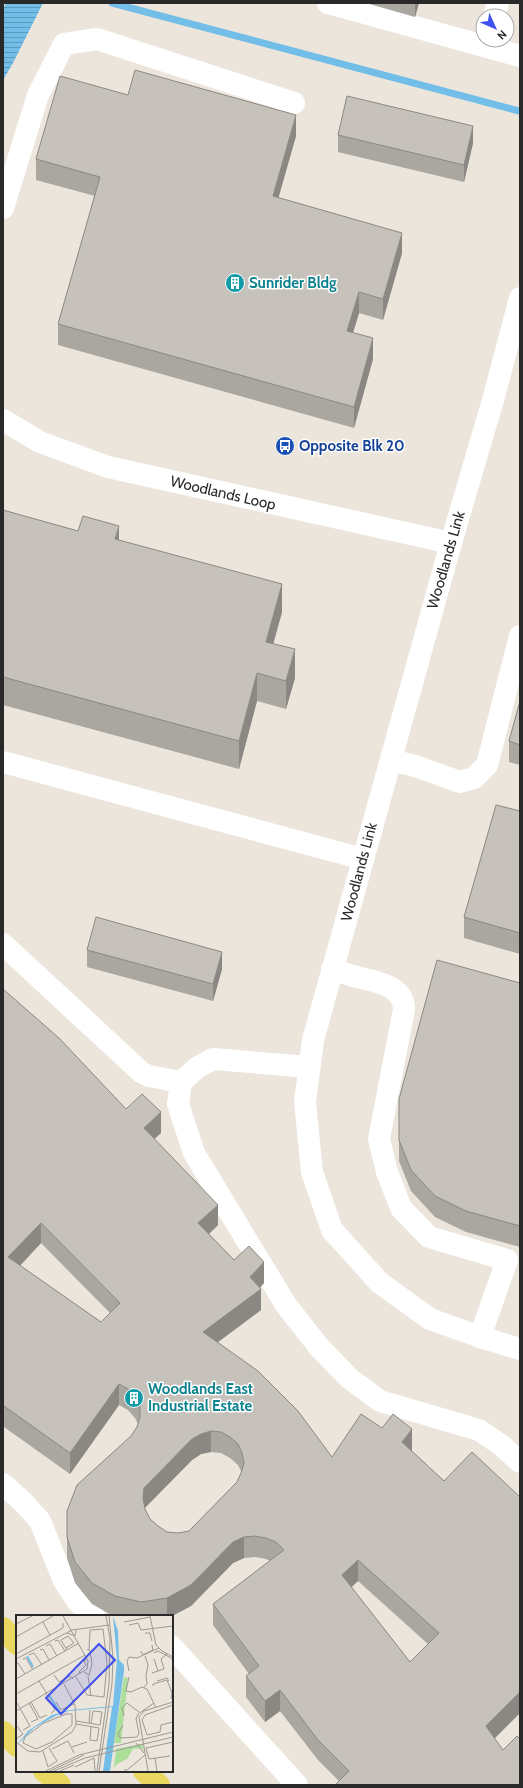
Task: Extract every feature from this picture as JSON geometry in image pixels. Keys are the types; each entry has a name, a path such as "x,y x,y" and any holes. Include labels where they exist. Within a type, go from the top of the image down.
{"main road":[{"path":"3,1628 16,1643"},
{"path":"3,1732 16,1745"},
{"path":"45,1772 60,1785"},
{"path":"145,1772 159,1785"}],"street":[{"path":"328,3 475,40"},
{"path":"3,208 38,95 64,44 97,39 294,102"},
{"path":"500,48 520,56"},
{"name":"Woodlands Link","path":"520,298 493,400 451,543 313,1040 305,1102 312,1172 332,1230 380,1283 430,1319 480,1337 520,1349"},
{"name":"Woodlands Loop","path":"3,420 40,442 108,467 451,543"},
{"path":"391,760 415,766 460,782 474,778 487,765 520,636"},
{"path":"3,762 363,859"},
{"path":"3,944 141,1072 150,1076 181,1082"},
{"path":"332,969 352,976 381,982 397,992 404,1001 404,1009 379,1139 386,1172 401,1208 429,1237 505,1258 507,1262 480,1337"},
{"path":"310,1067 213,1059 198,1067 181,1082 178,1104 194,1153 286,1305 319,1347 349,1378 380,1401 479,1430 501,1444 520,1462"},
{"path":"3,1484 24,1503 40,1521 64,1581 78,1602 93,1615"},
{"path":"173,1648 297,1785"}],"water":[{"path":"6,3 43,3 3,80 3,9"}],"building":[{"name":"Sunrider Bldg","path":"135,70 296,115 273,196 402,233 383,299 359,292 347,331 373,338 354,407 58,324 100,177 36,159 60,76 128,95"},
{"path":"347,96 473,126 464,165 338,135"},
{"path":"3,510 78,531 83,516 119,526 115,539 282,584 266,642 295,649 286,681 257,673 239,741 3,677"},
{"path":"520,701 520,745 509,741"},
{"path":"496,805 520,811 520,933 464,917"},
{"path":"96,917 222,952 213,984 87,950"},
{"path":"437,960 520,983 520,1226 466,1211 435,1196 411,1170 399,1140 399,1099"},
{"name":"Woodlands East Industrial Estate","path":"3,989 59,1038 126,1109 142,1094 161,1112 144,1128 218,1205 198,1223 234,1260 249,1246 264,1262 250,1277 261,1289 203,1332 258,1371 298,1411 332,1457 361,1414 382,1428 393,1414 412,1429 402,1442 444,1481 472,1452 520,1497 520,1694 519,1693 486,1726 503,1750 517,1736 520,1739 520,1785 335,1785 349,1771 318,1740 280,1690 265,1701 246,1676 259,1666 213,1604 284,1550 276,1542 266,1538 255,1536 244,1537 233,1542 191,1585 167,1598 141,1602 115,1596 92,1583 75,1562 67,1537 67,1511 77,1485 131,1436 137,1427 140,1417 140,1406 135,1397 128,1389 119,1384 70,1453 4,1406 3,1407","holes":["41,1223 120,1303 101,1322 8,1257","211,1431 221,1432 238,1444 244,1463 241,1473 237,1482 189,1531 178,1533 167,1532 150,1519 145,1509 143,1498 144,1488 192,1439","358,1560 439,1633 410,1662 342,1575"]}],"waterway":[{"path":"112,3 519,111"}],"place":[{"name":"Sunrider Bldg","path":"235,283"},
{"name":"Opposite Blk 20","path":"285,446"},
{"name":"Woodlands East Industrial Estate","path":"134,1398"}]}
